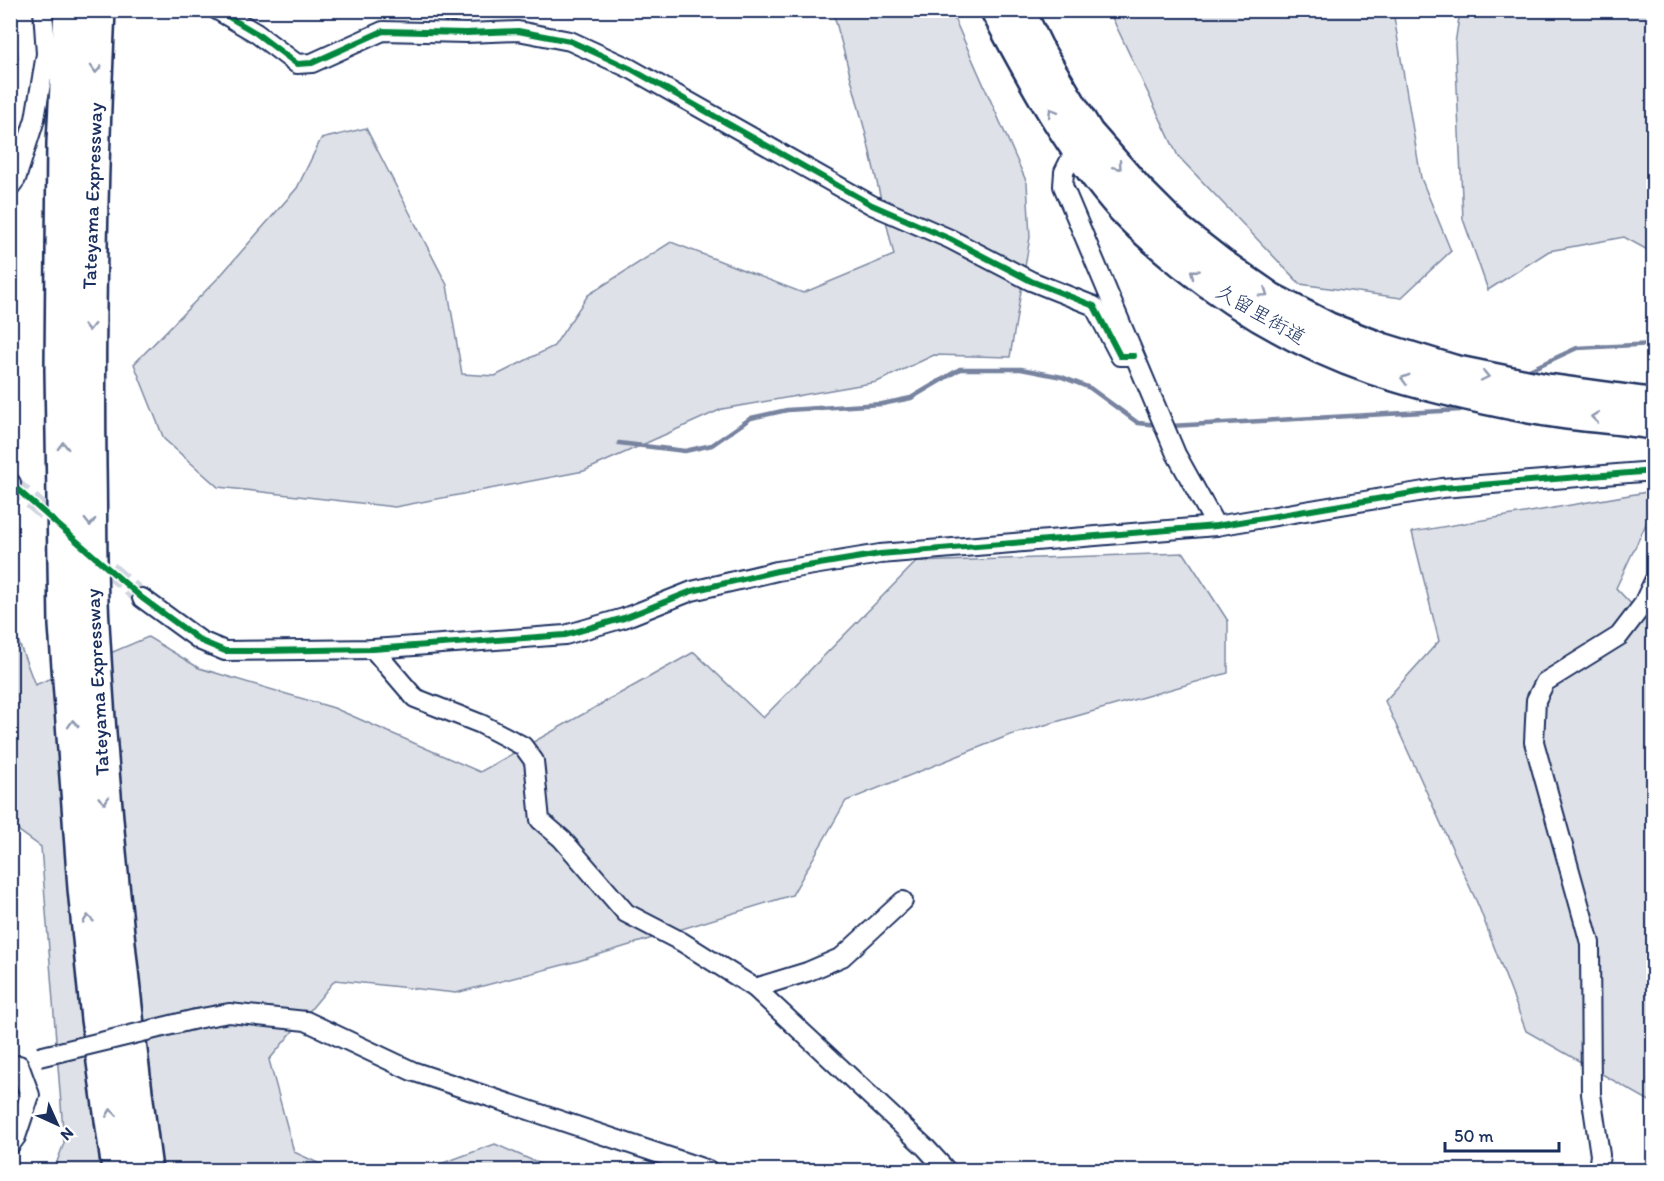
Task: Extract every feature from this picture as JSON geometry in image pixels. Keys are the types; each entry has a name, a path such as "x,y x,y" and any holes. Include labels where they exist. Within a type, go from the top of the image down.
{"highway":[{"name":"Tateyama Expressway","path":"71,10 64,166 62,370 66,625 85,888 98,1019 118,1170"},
{"name":"Tateyama Expressway","path":"98,10 91,166 88,368 92,622 111,886 124,1016 145,1170"}],"main road":[{"name":"久留里街道","path":"995,10 1027,71 1076,150 1123,210 1164,248 1208,283 1262,318 1319,348 1372,369 1427,385 1533,410 1653,425"},
{"name":"久留里街道","path":"1020,10 1041,53 1089,133 1139,190 1178,229 1272,298 1339,331 1383,348 1455,370 1544,388 1653,403"}],"street":[{"path":"10,187 16,179 35,119 46,54 43,10"},
{"path":"217,10 256,33 297,63 312,63 383,31 518,32 570,41 631,69 872,205 951,239 1031,281 1094,306 1120,357 1134,356"},
{"path":"1076,150 1064,172 1063,186 1176,454 1216,526"},
{"path":"142,598 201,641 225,651 373,649 565,635 624,618 692,591 777,571 880,554 1216,526 1442,488 1653,471"},
{"path":"1598,1170 1600,1155 1591,1094 1590,943 1534,742 1536,700 1545,682 1619,636 1642,606 1653,581"},
{"path":"373,649 415,698 481,724 523,746 534,761 540,820 562,839 626,913 682,942 755,988 926,1148 946,1170"},
{"path":"755,988 807,972 842,957 903,901"},
{"path":"10,1145 16,1137 30,1095 15,1067 39,1057 195,1019 229,1013 306,1021 412,1071 708,1170"}],"shaded area":[{"path":"10,11 14,11 18,59 11,55"},
{"path":"833,11 951,11 1027,183 1030,237 1010,357 934,355 877,382 722,409 584,471 395,507 218,487 164,439 134,364 220,276 297,188 321,139 366,128 447,285 462,374 495,376 554,346 588,295 671,242 803,293 894,255 865,131"},
{"path":"1109,11 1393,11 1421,178 1451,251 1401,298 1300,284 1178,156"},
{"path":"1460,11 1653,11 1653,253 1624,237 1549,251 1488,290 1463,219 1455,44"},
{"path":"1653,491 1653,509 1616,588 1653,627 1653,1103 1526,1031 1479,907 1385,701 1439,641 1412,532"},
{"path":"1184,553 1228,621 1228,673 1010,735 846,801 792,895 578,961 456,993 335,980 269,1060 294,1152 333,1170 54,1170 64,1143 41,847 11,825 10,619 35,685 148,637 199,668 334,708 480,772 694,652 763,718 916,562"},
{"path":"495,1144 554,1170 424,1170"}],"waterway":[{"path":"1525,372 1577,348 1654,344"},
{"path":"619,443 685,451 712,445 751,418 787,410 882,404 911,398 960,369 1021,369 1062,377 1090,388 1138,423 1159,425"},
{"path":"1170,426 1460,410 1466,406"}],"tunnel":[{"path":"11,483 66,531"},
{"path":"89,552 142,598"}],"cycle path":[{"path":"217,10 256,33 297,64 312,63 383,31 466,33 518,31 570,41 631,69 872,205 950,239 1031,281 1094,306 1120,356 1134,356"},
{"path":"10,483 142,598 201,641 225,651 260,651 373,649 565,635 624,618 692,591 777,571 880,554 1216,526 1442,488 1654,471"}]}
